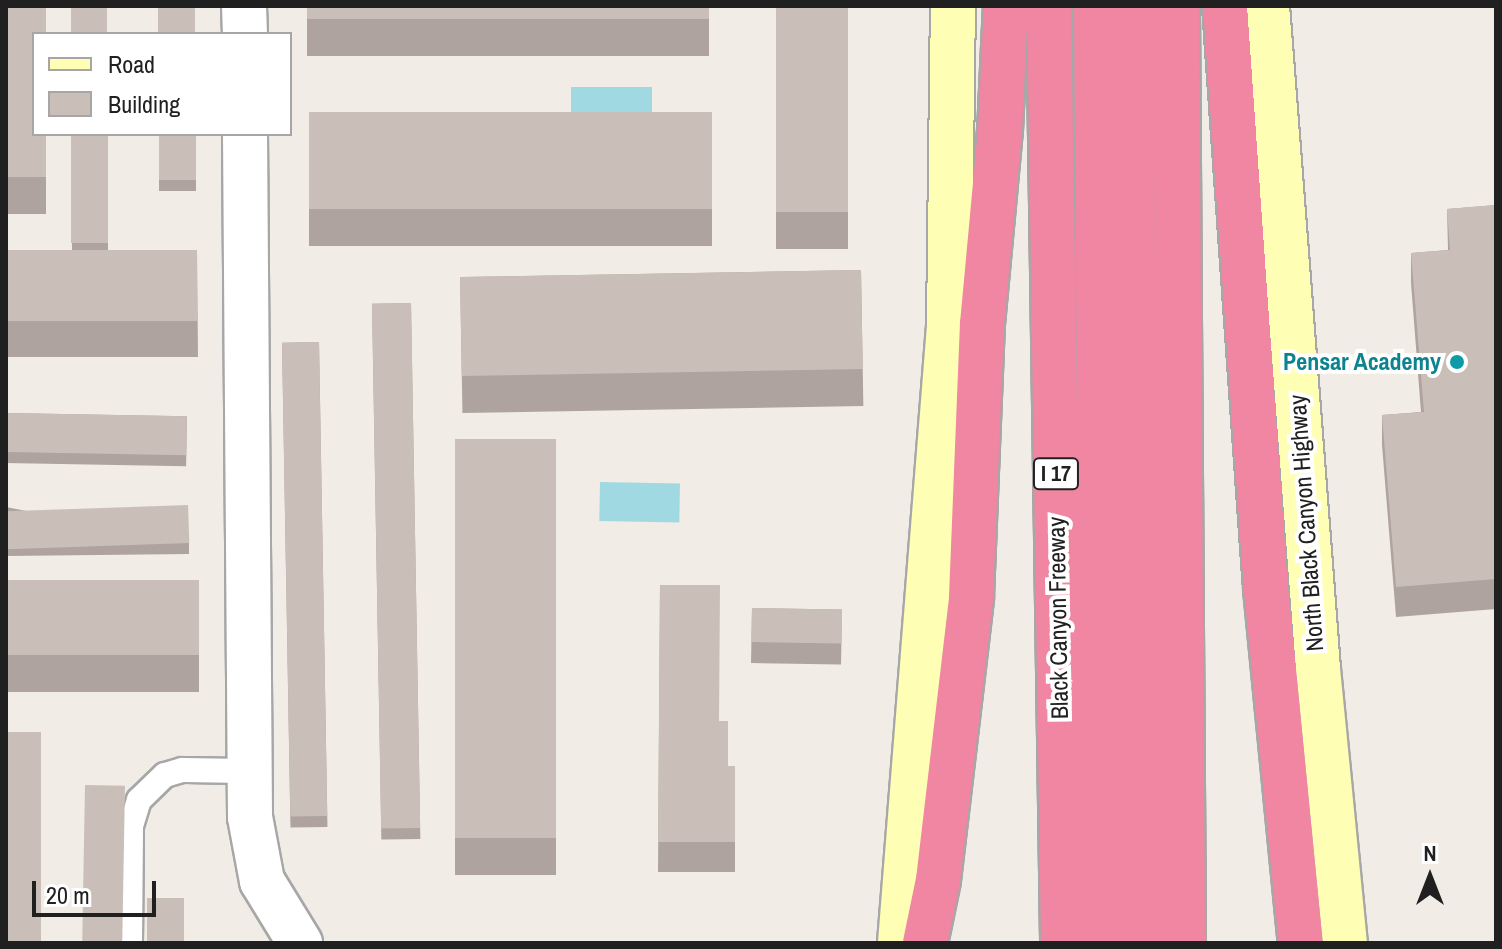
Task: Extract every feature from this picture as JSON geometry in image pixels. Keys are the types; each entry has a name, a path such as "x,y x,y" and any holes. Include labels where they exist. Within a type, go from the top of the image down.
{"highway":[{"path":"925,943 938,880 971,597 982,324 1000,131 1006,6"},
{"name":"Black Canyon Freeway","path":"1049,6 1063,943"},
{"path":"1096,6 1103,943"},
{"path":"1133,6 1140,943"},
{"path":"1177,6 1183,943"},
{"path":"1225,6 1267,604 1301,943"}],"main road":[{"path":"900,943 949,326 953,6"},
{"name":"North Black Canyon Highway","path":"1267,6 1316,653 1345,943"}],"street":[{"path":"244,6 245,32"},
{"path":"245,136 247,771 250,817 262,881 300,943"}],"lane":[{"path":"130,943 131,826 139,800 152,784 182,770 247,771"}],"water":[{"path":"571,87 652,87 652,122 571,122"},
{"path":"600,482 680,483 679,522 599,521"}],"building":[{"path":"6,6 46,6 46,32 32,32 32,136 46,136 46,177 6,177"},
{"path":"71,6 107,6 107,32 71,32"},
{"path":"158,6 195,6 195,32 158,32"},
{"path":"307,6 709,6 709,19 307,19"},
{"path":"776,6 848,6 848,212 776,212"},
{"path":"309,112 712,112 712,209 309,209"},
{"path":"71,136 108,136 108,243 71,243"},
{"path":"159,136 196,136 196,180 159,180"},
{"name":"Pensar Academy","path":"1496,205 1496,579 1396,587 1382,415 1424,412 1411,253 1450,250 1447,209"},
{"path":"6,250 197,250 197,321 6,321"},
{"path":"861,270 863,369 462,376 460,277"},
{"path":"411,303 420,828 381,829 372,304"},
{"path":"319,342 327,816 290,817 282,343"},
{"path":"6,413 187,416 186,455 6,452"},
{"path":"455,439 556,439 556,838 455,838"},
{"path":"188,505 189,543 7,549 6,511"},
{"path":"6,580 199,580 199,655 6,655"},
{"path":"660,585 720,585 719,721 728,721 728,766 735,766 735,842 658,842"},
{"path":"752,608 842,610 841,644 751,642"},
{"path":"6,732 41,732 41,943 6,943"},
{"path":"85,785 125,786 122,943 82,943"},
{"path":"147,898 184,898 184,943 147,943"}],"place":[{"name":"Pensar Academy","path":"1457,362"}]}
